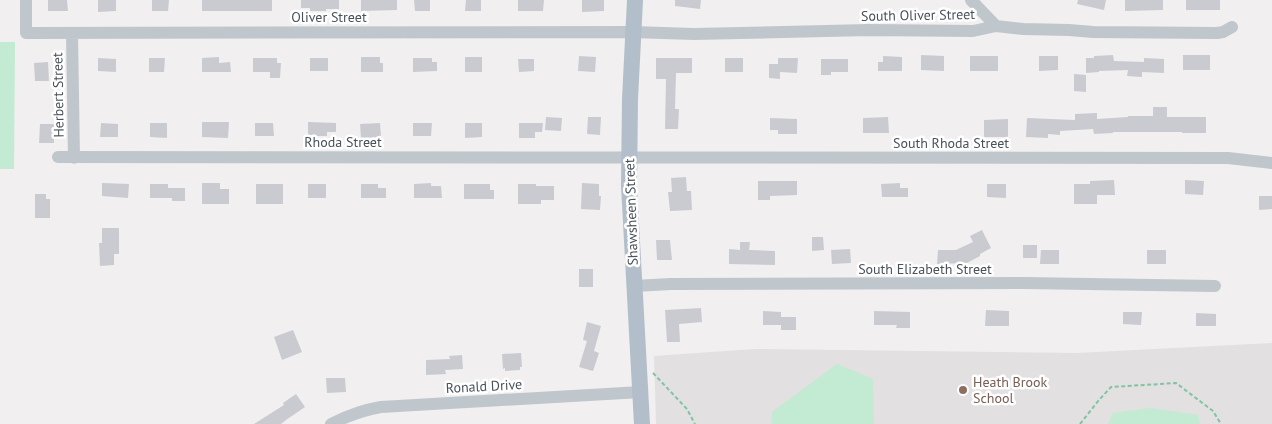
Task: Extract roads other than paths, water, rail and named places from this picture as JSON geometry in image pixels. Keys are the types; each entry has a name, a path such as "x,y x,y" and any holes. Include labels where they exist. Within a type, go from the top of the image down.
{"main road":[{"name":"Shawsheen Street","path":"635,0 632,32 629,157 642,424"}],"street":[{"name":"Oliver Street","path":"26,0 26,33 632,32"},
{"path":"971,0 996,26"},
{"name":"South Oliver Street","path":"632,32 694,34 869,30 973,32 996,26 1093,32 1217,33 1223,32 1232,26"},
{"name":"Herbert Street","path":"72,33 74,158"},
{"name":"Rhoda Street","path":"58,157 629,157"},
{"name":"South Rhoda Street","path":"629,157 1228,158 1272,163"},
{"name":"South Elizabeth Street","path":"634,286 671,284 1025,283 1215,286"},
{"name":"Ronald Drive","path":"331,424 349,415 381,407 641,392"}],"place":[{"name":"Heath Brook School","path":"963,390"}]}
